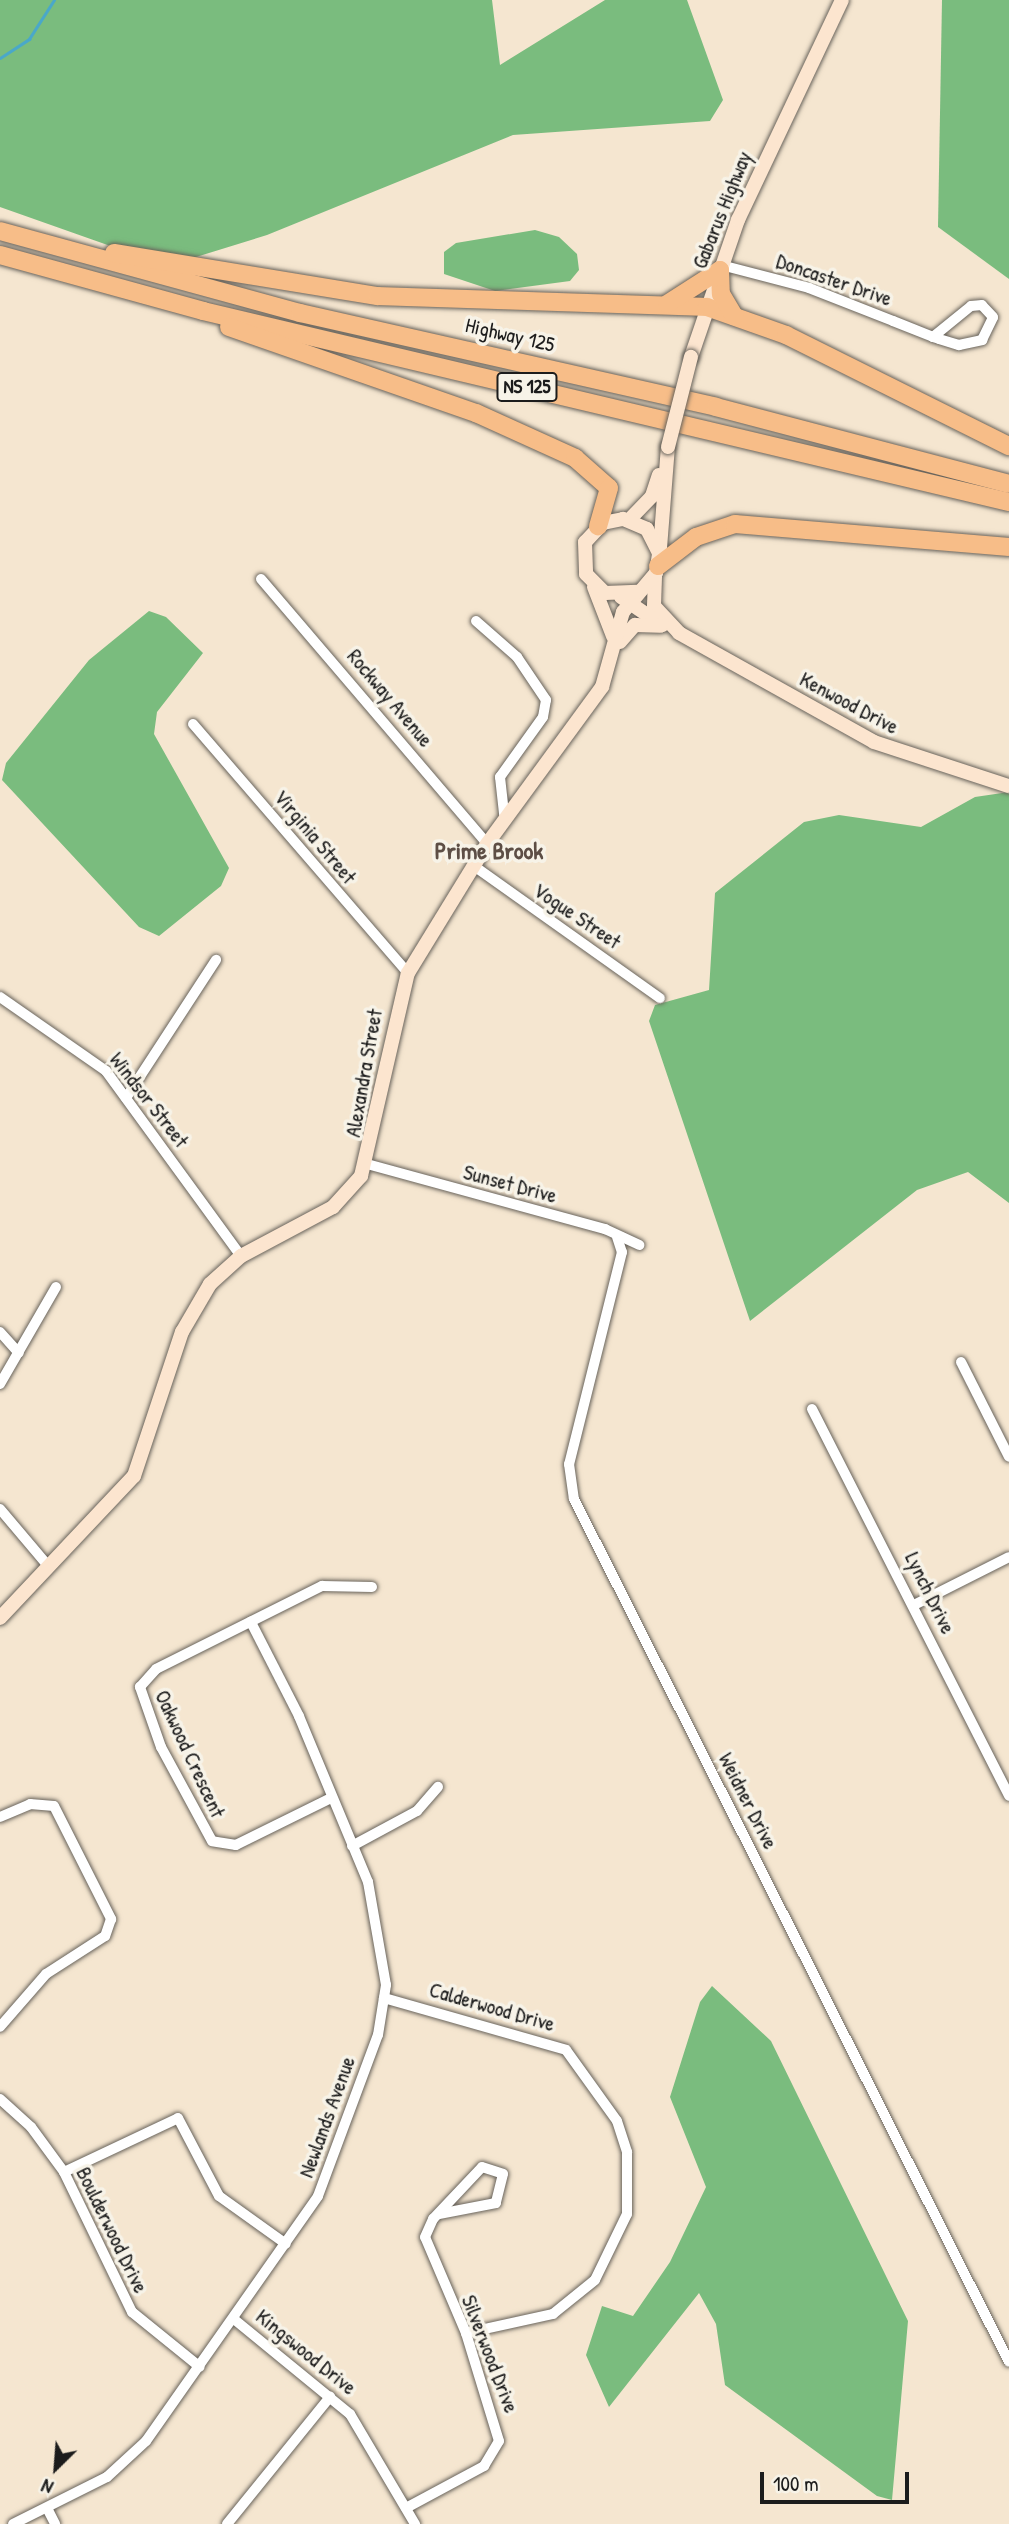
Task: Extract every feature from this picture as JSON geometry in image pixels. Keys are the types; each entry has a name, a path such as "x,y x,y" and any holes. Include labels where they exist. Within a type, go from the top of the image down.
{"highway":[{"name":"Highway 125","path":"0,231 300,313 716,407 1009,484"},
{"path":"53,246 378,296 558,306 667,304 707,307 813,348 1009,446"},
{"name":"NS 125","path":"0,255 203,311 1009,502"},
{"path":"47,266 463,408 551,446 606,481 610,499 597,526"},
{"path":"667,304 721,267"},
{"path":"721,267 721,294 734,316"},
{"path":"658,566 705,532 747,523 1009,547"}],"main road":[{"name":"Gabarus Highway","path":"629,520 652,496 668,447 691,357 721,267 785,113 842,0"},
{"name":"Gabarus Highway","path":"658,566 668,447"},
{"path":"589,580 629,596 658,566 652,534 629,520 597,526 582,555 589,580 607,610 614,657"},
{"name":"Kenwood Drive","path":"658,566 654,606 672,630"},
{"name":"Kenwood Drive","path":"629,596 672,630 868,739 1009,786"},
{"name":"Alexandra Street","path":"0,1618 134,1476 184,1327 210,1284 241,1256 333,1207 367,1164 392,1023 408,973 487,844 602,687 614,657 629,596"},
{"path":"614,657 629,628 672,630"}],"street":[{"name":"Doncaster Drive","path":"721,267 808,288 933,337 976,344 991,332 993,317 982,305 971,306 933,337"},
{"name":"Rockway Avenue","path":"261,579 487,844"},
{"path":"476,621 517,657 546,700 543,717 500,777 505,822"},
{"name":"Virginia Street","path":"194,724 408,973"},
{"name":"Vogue Street","path":"474,866 660,998"},
{"path":"126,1098 216,960"},
{"name":"Windsor Street","path":"0,997 79,1048 126,1098 241,1256"},
{"name":"Sunset Drive","path":"367,1164 640,1245"},
{"name":"Weidner Drive","path":"617,1237 622,1252 569,1464 575,1503 1009,2362"},
{"path":"0,1384 56,1287"},
{"path":"0,1332 19,1353"},
{"path":"961,1362 1009,1457"},
{"name":"Lynch Drive","path":"812,1409 1009,1796"},
{"path":"0,1509 49,1567"},
{"path":"914,1605 1009,1557"},
{"name":"Oakwood Crescent","path":"329,1799 244,1841 219,1845 201,1827 141,1703 140,1687 149,1674 331,1584 372,1587"},
{"name":"Newlands Avenue","path":"12,2524 47,2508 124,2464 200,2367 235,2320 325,2182 378,2035 384,1998 378,1920 352,1846 329,1799 299,1716 251,1622"},
{"path":"352,1846 417,1811 438,1787"},
{"path":"0,1817 30,1804 54,1806 111,1924 105,1936 40,1980 0,2027"},
{"name":"Calderwood Drive","path":"384,1998 566,2050 617,2121 627,2152 627,2214 595,2280 553,2314 466,2333"},
{"name":"Boulderwood Drive","path":"0,2099 39,2135 64,2172 132,2312 200,2367"},
{"path":"64,2172 178,2118 221,2198 286,2244"},
{"name":"Silverwood Drive","path":"406,2508 484,2466 498,2444 466,2333 426,2248 426,2233 439,2214 482,2166 503,2174 496,2203 439,2214"},
{"name":"Kingswood Drive","path":"235,2320 351,2414 415,2524"},
{"path":"227,2524 330,2397"},
{"path":"47,2508 55,2524"}],"green space":[{"path":"0,0 492,0 500,65 605,0 687,0 723,100 710,121 513,135 267,235 167,266 0,207"},
{"path":"942,0 1009,0 1009,279 938,227"},
{"path":"535,230 559,237 577,254 579,270 570,281 495,291 444,274 444,252 456,243"},
{"path":"149,611 166,617 203,653 157,712 154,734 229,868 221,886 159,936 139,927 2,780 6,763 89,660"},
{"path":"1009,792 1009,1203 968,1172 917,1190 750,1321 649,1021 655,1005 709,990 715,893 804,822 839,815 921,827 975,797"},
{"path":"712,1986 771,2041 908,2321 892,2500 877,2496 725,2385 716,2324 699,2293 609,2407 586,2355 602,2306 633,2316 670,2262 706,2187 670,2097 700,2002"}],"waterway":[{"path":"0,58 29,39 54,0"}],"district":[{"name":"Prime Brook","path":"489,851"}]}
